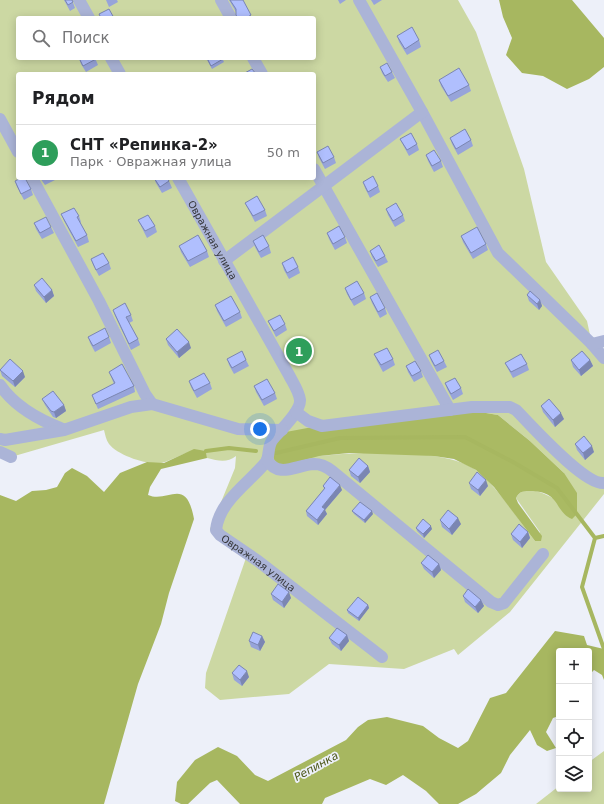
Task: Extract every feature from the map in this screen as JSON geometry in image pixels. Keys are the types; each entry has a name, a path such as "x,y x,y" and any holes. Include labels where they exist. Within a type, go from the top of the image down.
{"street":[{"path":"80,0 88,16"},
{"path":"221,0 230,16"},
{"path":"358,0 422,112 498,253 592,344 604,358"},
{"path":"113,60 119,72"},
{"path":"254,60 261,72"},
{"path":"224,261 422,112"},
{"path":"0,119 16,148"},
{"path":"316,172 450,410"},
{"path":"33,180 99,301 145,394 152,404"},
{"name":"Овражная улица","path":"179,180 298,392 300,402 296,412 272,441 268,449 267,460 229,501 216,526 216,531 258,561 382,658"},
{"path":"592,344 604,341"},
{"path":"0,385 22,408 43,422 64,430"},
{"path":"0,439 5,440 64,430 131,407 152,404 238,429 282,430"},
{"path":"296,412 308,421 322,426 472,407 510,406 516,410 573,467 592,481 604,483"},
{"path":"267,460 271,466 277,470 285,471 316,464 332,471 491,602 498,605 504,603 543,554"}],"shaded area":[{"path":"0,0 458,0 476,32 524,169 546,262 587,321 592,344 604,357 604,494 510,612 458,655 454,649 404,669 329,664 289,694 220,700 205,688 206,673 247,555 210,529 235,468 236,456 229,460 219,461 207,458 206,451 194,451 165,462 144,462 120,453 113,448 108,442 104,430 11,457 0,452","holes":["462,409 498,415 530,441 564,473 555,499 540,492 529,490 519,493 516,498 540,532 535,541 508,504 493,487 477,471 464,463 446,458 401,453 355,453 319,456"]},
{"path":"462,409 498,415 530,441 564,473 577,493 577,514 572,519 566,516 556,502 547,494 529,491 520,493 516,498 518,503 542,536 541,541 535,541 494,487 476,470 454,459 434,456 349,453 319,456 282,466 275,462 272,453 274,444 286,432 318,426"},
{"path":"604,751 604,804 536,804 556,788 556,792 592,792 592,760"}],"water":[{"path":"499,0 572,0 604,38 604,67 589,79 567,89 543,76 522,73 506,55 512,38 503,17"},
{"path":"194,449 206,451 207,458 161,469 150,487 148,495 155,497 181,494 186,498 191,506 194,519 169,593 161,624 138,684 104,804 0,804 0,495 16,501 32,491 46,490 57,487 65,473 72,468 87,476 104,492 120,473 147,462 164,463"},
{"path":"555,631 584,636 587,645 604,649 604,680 602,675 594,670 592,672 592,648 556,648 556,717 553,718 546,732 556,748 547,751 537,745 530,730 510,755 501,773 476,794 458,804 439,804 426,791 403,775 386,785 370,779 325,798 322,804 240,804 217,780 210,783 188,804 181,804 175,801 177,782 195,760 218,747 237,756 255,775 268,781 346,740 358,727 368,720 387,717 423,726 439,738 458,748 468,741 490,698 506,693"}],"building":[{"path":"65,0 72,0 73,2 68,5"},
{"path":"230,0 243,0 251,15 237,16 236,9"},
{"path":"109,9 113,16 100,16 99,14"},
{"path":"412,27 419,40 405,49 397,36"},
{"path":"80,60 94,60 83,66"},
{"path":"208,60 221,60 211,66"},
{"path":"387,63 392,72 385,76 380,67"},
{"path":"459,68 469,85 448,96 439,80"},
{"path":"252,69 254,72 247,72"},
{"path":"465,129 471,140 456,149 450,138"},
{"path":"411,133 417,144 407,150 400,139"},
{"path":"328,146 334,157 323,163 317,152"},
{"path":"434,150 441,161 432,166 426,155"},
{"path":"373,176 378,186 368,192 363,182"},
{"path":"26,180 31,189 21,194 15,181"},
{"path":"155,180 168,180 169,181 160,187"},
{"path":"257,196 265,210 253,216 245,203"},
{"path":"396,203 403,215 393,221 386,209"},
{"path":"74,208 79,216 77,217 87,235 76,241 61,214"},
{"path":"148,215 155,226 145,231 138,220"},
{"path":"46,217 51,227 40,233 34,223"},
{"path":"339,226 345,237 333,244 327,233"},
{"path":"477,227 486,244 471,253 461,236"},
{"path":"198,235 207,251 188,261 179,246"},
{"path":"263,235 269,246 259,252 253,241"},
{"path":"379,245 385,256 376,261 370,251"},
{"path":"103,253 109,263 96,270 91,259"},
{"path":"293,257 298,267 287,273 282,263"},
{"path":"42,278 52,290 44,297 34,285"},
{"path":"357,281 364,293 351,300 345,288"},
{"path":"530,291 540,300 537,304 527,295"},
{"path":"377,293 385,308 378,312 370,297"},
{"path":"231,296 240,312 224,321 215,305"},
{"path":"125,303 131,315 126,317 138,339 129,344 113,310"},
{"path":"280,315 285,324 274,331 268,321"},
{"path":"105,328 109,337 93,346 88,337"},
{"path":"177,329 189,342 177,352 166,339"},
{"path":"387,348 393,359 381,365 374,354"},
{"path":"438,350 444,361 435,366 429,355"},
{"path":"242,351 246,360 232,368 227,359"},
{"path":"582,351 590,360 579,370 571,360"},
{"path":"521,354 527,364 511,372 505,363"},
{"path":"10,359 23,371 13,381 0,370"},
{"path":"415,361 421,371 412,376 406,366"},
{"path":"122,364 134,386 96,404 92,395 115,383 109,372"},
{"path":"204,373 210,383 194,391 189,381"},
{"path":"455,378 461,388 451,394 445,383"},
{"path":"267,379 275,393 262,400 254,386"},
{"path":"53,391 64,405 54,412 51,411 42,399"},
{"path":"549,399 561,413 553,420 541,406"},
{"path":"584,436 592,446 583,453 575,444"},
{"path":"359,458 368,466 358,477 349,470"},
{"path":"477,472 486,480 478,490 469,483"},
{"path":"330,477 340,485 322,507 325,509 317,520 306,511 325,488 323,486"},
{"path":"360,502 372,511 364,520 352,511"},
{"path":"448,510 458,518 449,529 440,520"},
{"path":"423,519 431,526 423,534 416,528"},
{"path":"519,524 528,532 520,542 511,534"},
{"path":"428,555 439,564 432,572 421,563"},
{"path":"278,584 289,592 282,602 271,594"},
{"path":"468,589 481,600 475,607 463,596"},
{"path":"358,597 368,605 358,618 347,610"},
{"path":"337,628 347,635 339,645 329,638"},
{"path":"253,632 262,636 258,645 249,641"},
{"path":"239,665 247,671 240,680 232,673"}],"waterway":[{"path":"276,453 340,438 465,437 513,462 557,488 595,538"},
{"path":"206,451 229,448 256,451"},
{"name":"Репинка","path":"604,536 595,538 582,587 604,649"}],"place":[{"name":"СНТ «Репинка-2»","path":"299,351"}]}
